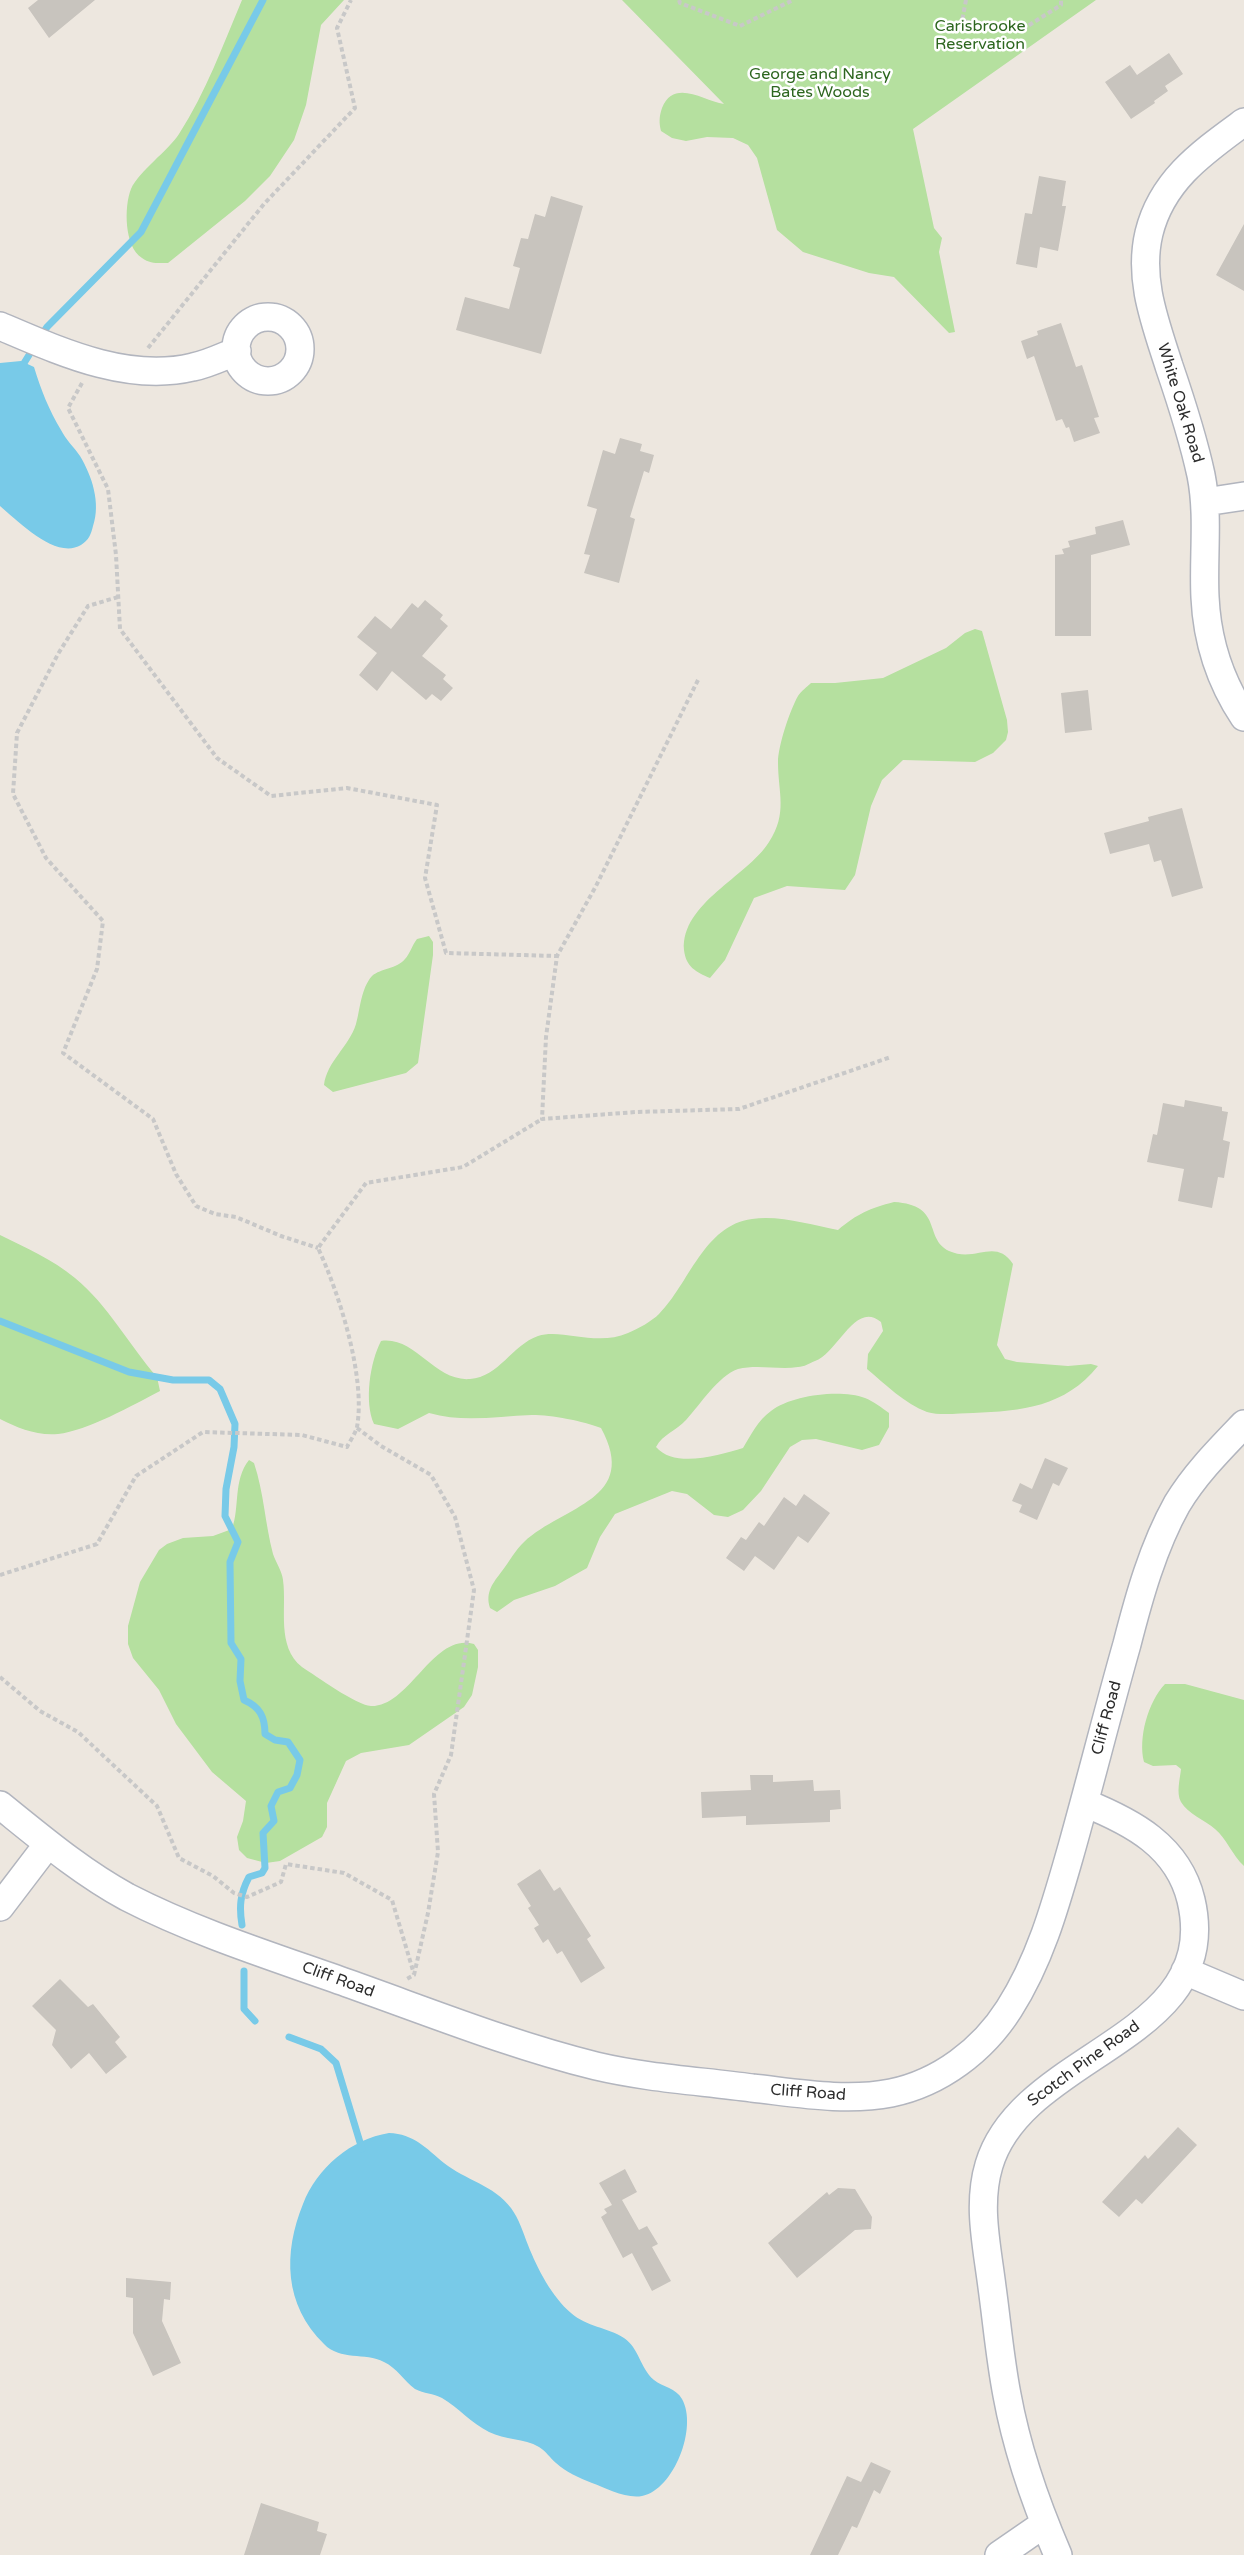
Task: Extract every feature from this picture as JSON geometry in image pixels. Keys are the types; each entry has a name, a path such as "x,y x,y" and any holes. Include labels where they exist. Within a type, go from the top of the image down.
{"street":[{"name":"White Oak Road","path":"1244,122 1200,154 1173,182 1156,211 1147,243 1146,277 1149,300 1196,457 1205,502 1205,598 1209,635 1222,675 1244,717"},
{"path":"0,326 62,352 130,370 165,371 193,367 237,351"},
{"path":"1205,502 1244,496"},
{"name":"Cliff Road","path":"0,1805 98,1880 149,1908 235,1943 533,2048 615,2070 822,2095 867,2096 907,2089 934,2078 968,2055 995,2029 1015,2000 1048,1928 1085,1803 1135,1616 1165,1528 1178,1503 1194,1480 1244,1424"},
{"name":"Scotch Pine Road","path":"1058,2555 1044,2524 1020,2451 1007,2395 983,2219 982,2204 987,2171 999,2141 1021,2110 1044,2089 1154,2013 1173,1994 1185,1971 1193,1943 1194,1920 1190,1896 1178,1870 1161,1847 1143,1832 1085,1803"},
{"path":"0,1907 48,1844"},
{"path":"1185,1971 1244,1996"},
{"path":"999,2555 1044,2524"}],"path":[{"path":"130,370 264,204 355,108 337,28 351,0"},
{"path":"678,0 680,3 740,26 794,0"},
{"path":"966,0 962,21 1023,29 1061,5 1061,0"},
{"path":"93,361 68,408 108,489 120,629 217,758 271,796 347,788 437,805 426,878 446,953 557,956"},
{"path":"0,1575 97,1544 136,1476 203,1432 302,1435 347,1448 357,1428 357,1372 333,1279 318,1248 281,1236 236,1217 215,1214 196,1206 177,1174 153,1119 63,1053 97,969 103,921 46,858 13,794 17,733 58,654 88,606 118,597"},
{"path":"542,1119 546,1037 557,956 596,886 698,680"},
{"path":"318,1248 366,1183 464,1167 542,1119 636,1112 739,1109 891,1058"},
{"path":"357,1428 381,1446 431,1475 455,1517 474,1590 451,1755 434,1794 438,1852 428,1913 414,1974 381,1995"},
{"path":"0,1677 40,1712 78,1732 118,1768 157,1806 179,1858 213,1876 234,1893 247,1897 281,1882 286,1864 344,1873 392,1900 414,1974"}],"green space":[{"path":"242,0 344,0 321,25 306,105 294,140 270,176 245,201 168,263 148,261 136,253 129,236 127,205 131,189 140,175 174,141 189,118 214,68"},
{"name":"George and Nancy Bates Woods","path":"622,0 1096,0 913,129 934,228 942,238 939,252 955,332 949,333 894,277 869,273 803,252 777,230 757,158 748,145 733,138 707,137 686,141 672,138 661,131 662,108 667,99 674,94 690,94 724,104"},
{"path":"975,629 982,631 1007,720 1006,740 993,753 975,762 903,760 882,780 871,806 855,875 845,890 787,886 754,898 725,960 710,978 692,968 684,950 686,933 693,918 704,904 759,855 775,832 781,803 779,755 788,719 799,694 811,683 883,678 946,648 965,633"},
{"path":"429,936 433,942 433,955 418,1063 406,1073 333,1092 324,1085 326,1076 353,1032 368,981 376,973 402,962 417,939"},
{"path":"894,1202 910,1204 927,1215 936,1238 949,1251 959,1254 999,1252 1013,1264 997,1345 1005,1359 1068,1366 1091,1364 1098,1366 1085,1380 1071,1390 1042,1404 1009,1411 950,1414 927,1412 903,1399 867,1369 868,1354 883,1331 881,1322 872,1317 863,1318 847,1330 823,1356 807,1365 790,1368 746,1368 731,1373 716,1384 686,1420 662,1439 656,1447 664,1454 686,1459 710,1457 743,1448 759,1423 780,1405 803,1397 830,1394 855,1395 865,1398 889,1413 889,1427 879,1445 862,1450 816,1439 802,1440 790,1447 761,1491 743,1510 728,1517 714,1515 687,1494 672,1491 615,1514 600,1537 587,1568 555,1586 514,1600 497,1612 490,1608 488,1597 491,1588 521,1545 540,1529 592,1498 604,1486 611,1471 611,1452 601,1428 558,1417 532,1415 455,1418 429,1413 398,1429 374,1424 369,1405 370,1382 371,1371 381,1341 393,1341 405,1345 446,1374 457,1378 480,1377 497,1367 520,1346 538,1336 558,1334 592,1338 616,1337 645,1325 670,1302 709,1244 721,1232 735,1224 752,1219 773,1218 838,1230 864,1212"},
{"path":"0,1235 57,1265 87,1289 157,1377 160,1391 96,1423 70,1432 43,1434 28,1431 0,1419"},
{"path":"249,1460 254,1463 273,1554 282,1577 286,1638 289,1649 302,1667 346,1696 371,1706 385,1703 398,1695 446,1649 459,1643 474,1644 478,1650 478,1667 472,1695 464,1707 409,1745 361,1753 346,1761 327,1803 327,1827 322,1837 280,1861 266,1863 247,1858 239,1850 237,1837 243,1821 246,1801 212,1772 176,1724 159,1690 133,1658 128,1644 128,1626 140,1582 159,1550 183,1538 213,1536 232,1529 241,1476"},
{"path":"1165,1684 1185,1684 1244,1700 1244,1866 1219,1833 1181,1802 1179,1790 1181,1769 1176,1765 1153,1766 1144,1762 1142,1742 1146,1721 1154,1700"}],"water":[{"path":"21,361 34,367 53,415 63,434 80,456 94,490 96,508 90,534 84,543 71,548 60,547 38,537 0,506 0,363"},
{"path":"389,2133 413,2139 452,2169 488,2188 504,2200 521,2226 546,2282 564,2306 577,2318 624,2338 633,2347 649,2375 673,2390 682,2399 686,2411 685,2440 673,2470 654,2491 642,2496 629,2496 578,2477 560,2466 539,2447 489,2432 442,2398 415,2389 384,2362 369,2357 337,2353 324,2344 311,2329 301,2313 291,2278 292,2241 303,2204 317,2179 337,2157 375,2136"}],"building":[{"path":"38,0 95,0 49,38 28,8"},
{"path":"1169,53 1183,74 1165,86 1168,91 1154,101 1155,103 1131,119 1105,82 1130,65 1137,75"},
{"path":"1039,176 1066,181 1062,206 1066,206 1058,251 1040,247 1037,268 1016,264 1025,213 1032,214"},
{"path":"551,196 583,206 541,354 456,330 465,297 509,309 520,268 513,266 521,238 528,239 535,214 545,217"},
{"path":"1244,224 1244,291 1216,275"},
{"path":"1061,323 1076,367 1082,365 1099,417 1094,418 1100,433 1074,442 1069,427 1066,428 1062,419 1056,421 1034,356 1027,359 1021,341 1038,335 1037,331"},
{"path":"620,438 642,444 640,451 654,455 649,473 644,471 630,517 635,519 619,583 584,573 590,555 584,554 597,509 587,506 603,450 615,454"},
{"path":"1123,520 1130,545 1091,555 1091,636 1055,636 1055,555 1064,554 1062,549 1070,547 1068,541 1096,534 1095,527"},
{"path":"425,600 443,615 440,619 448,626 422,656 446,675 443,679 453,688 441,701 432,694 426,700 392,671 377,691 359,675 377,653 357,637 375,616 391,629 412,603 418,608"},
{"path":"1088,690 1092,730 1065,733 1061,693"},
{"path":"1182,808 1203,888 1172,897 1161,860 1154,862 1149,844 1110,854 1104,833 1149,821 1148,817"},
{"path":"1185,1100 1222,1107 1222,1111 1228,1112 1223,1140 1230,1142 1224,1178 1218,1177 1212,1208 1178,1201 1184,1169 1147,1162 1153,1134 1157,1135 1163,1103 1184,1107"},
{"path":"1045,1458 1068,1468 1059,1486 1053,1483 1037,1520 1019,1512 1022,1505 1012,1501 1020,1483 1032,1489"},
{"path":"804,1494 830,1513 808,1543 798,1536 774,1570 755,1556 744,1571 726,1558 741,1537 746,1540 759,1522 764,1526 784,1497 796,1506"},
{"path":"750,1775 773,1775 773,1782 813,1780 814,1791 840,1790 841,1809 830,1810 830,1822 746,1825 746,1816 702,1818 701,1792 751,1790"},
{"path":"540,1869 554,1891 560,1887 591,1936 587,1939 605,1968 581,1983 562,1951 557,1954 548,1939 543,1943 534,1928 539,1925 528,1908 531,1906 517,1884"},
{"path":"60,1979 88,2007 93,2004 120,2037 115,2042 127,2057 106,2074 89,2053 71,2069 52,2045 56,2030 32,2006"},
{"path":"1178,2127 1197,2145 1142,2204 1136,2199 1119,2217 1102,2202 1145,2155 1148,2159"},
{"path":"625,2169 637,2192 622,2200 639,2230 647,2226 658,2244 652,2247 671,2281 652,2291 632,2253 623,2258 601,2217 607,2213 604,2209 612,2205 599,2183"},
{"path":"838,2188 855,2189 872,2217 871,2229 855,2230 797,2278 768,2243 827,2192 829,2195"},
{"path":"126,2278 171,2282 170,2300 164,2299 162,2321 181,2363 153,2376 133,2333 133,2298 126,2297"},
{"path":"871,2462 891,2471 880,2494 874,2490 857,2528 852,2526 838,2555 810,2555 847,2476 861,2482"},
{"path":"261,2503 319,2522 317,2531 327,2534 320,2555 244,2555"}],"waterway":[{"path":"40,338 47,327 141,232 263,0"},
{"path":"21,368 34,347"},
{"path":"0,1321 129,1372 173,1380 209,1380 220,1389 235,1424 234,1447 226,1489 225,1516 238,1542 230,1562 231,1643 241,1659 240,1681 244,1700 260,1713 265,1734 275,1740 288,1742 300,1760 297,1775 290,1788 278,1792 271,1806 274,1821 263,1833 265,1868 262,1873 249,1877 246,1883 241,1901 242,1925"},
{"path":"244,1971 244,2009 255,2021"},
{"path":"289,2037 321,2049 336,2063 362,2149"}],"park label":[{"name":"Carisbrooke Reservation","path":"980,36"}]}
